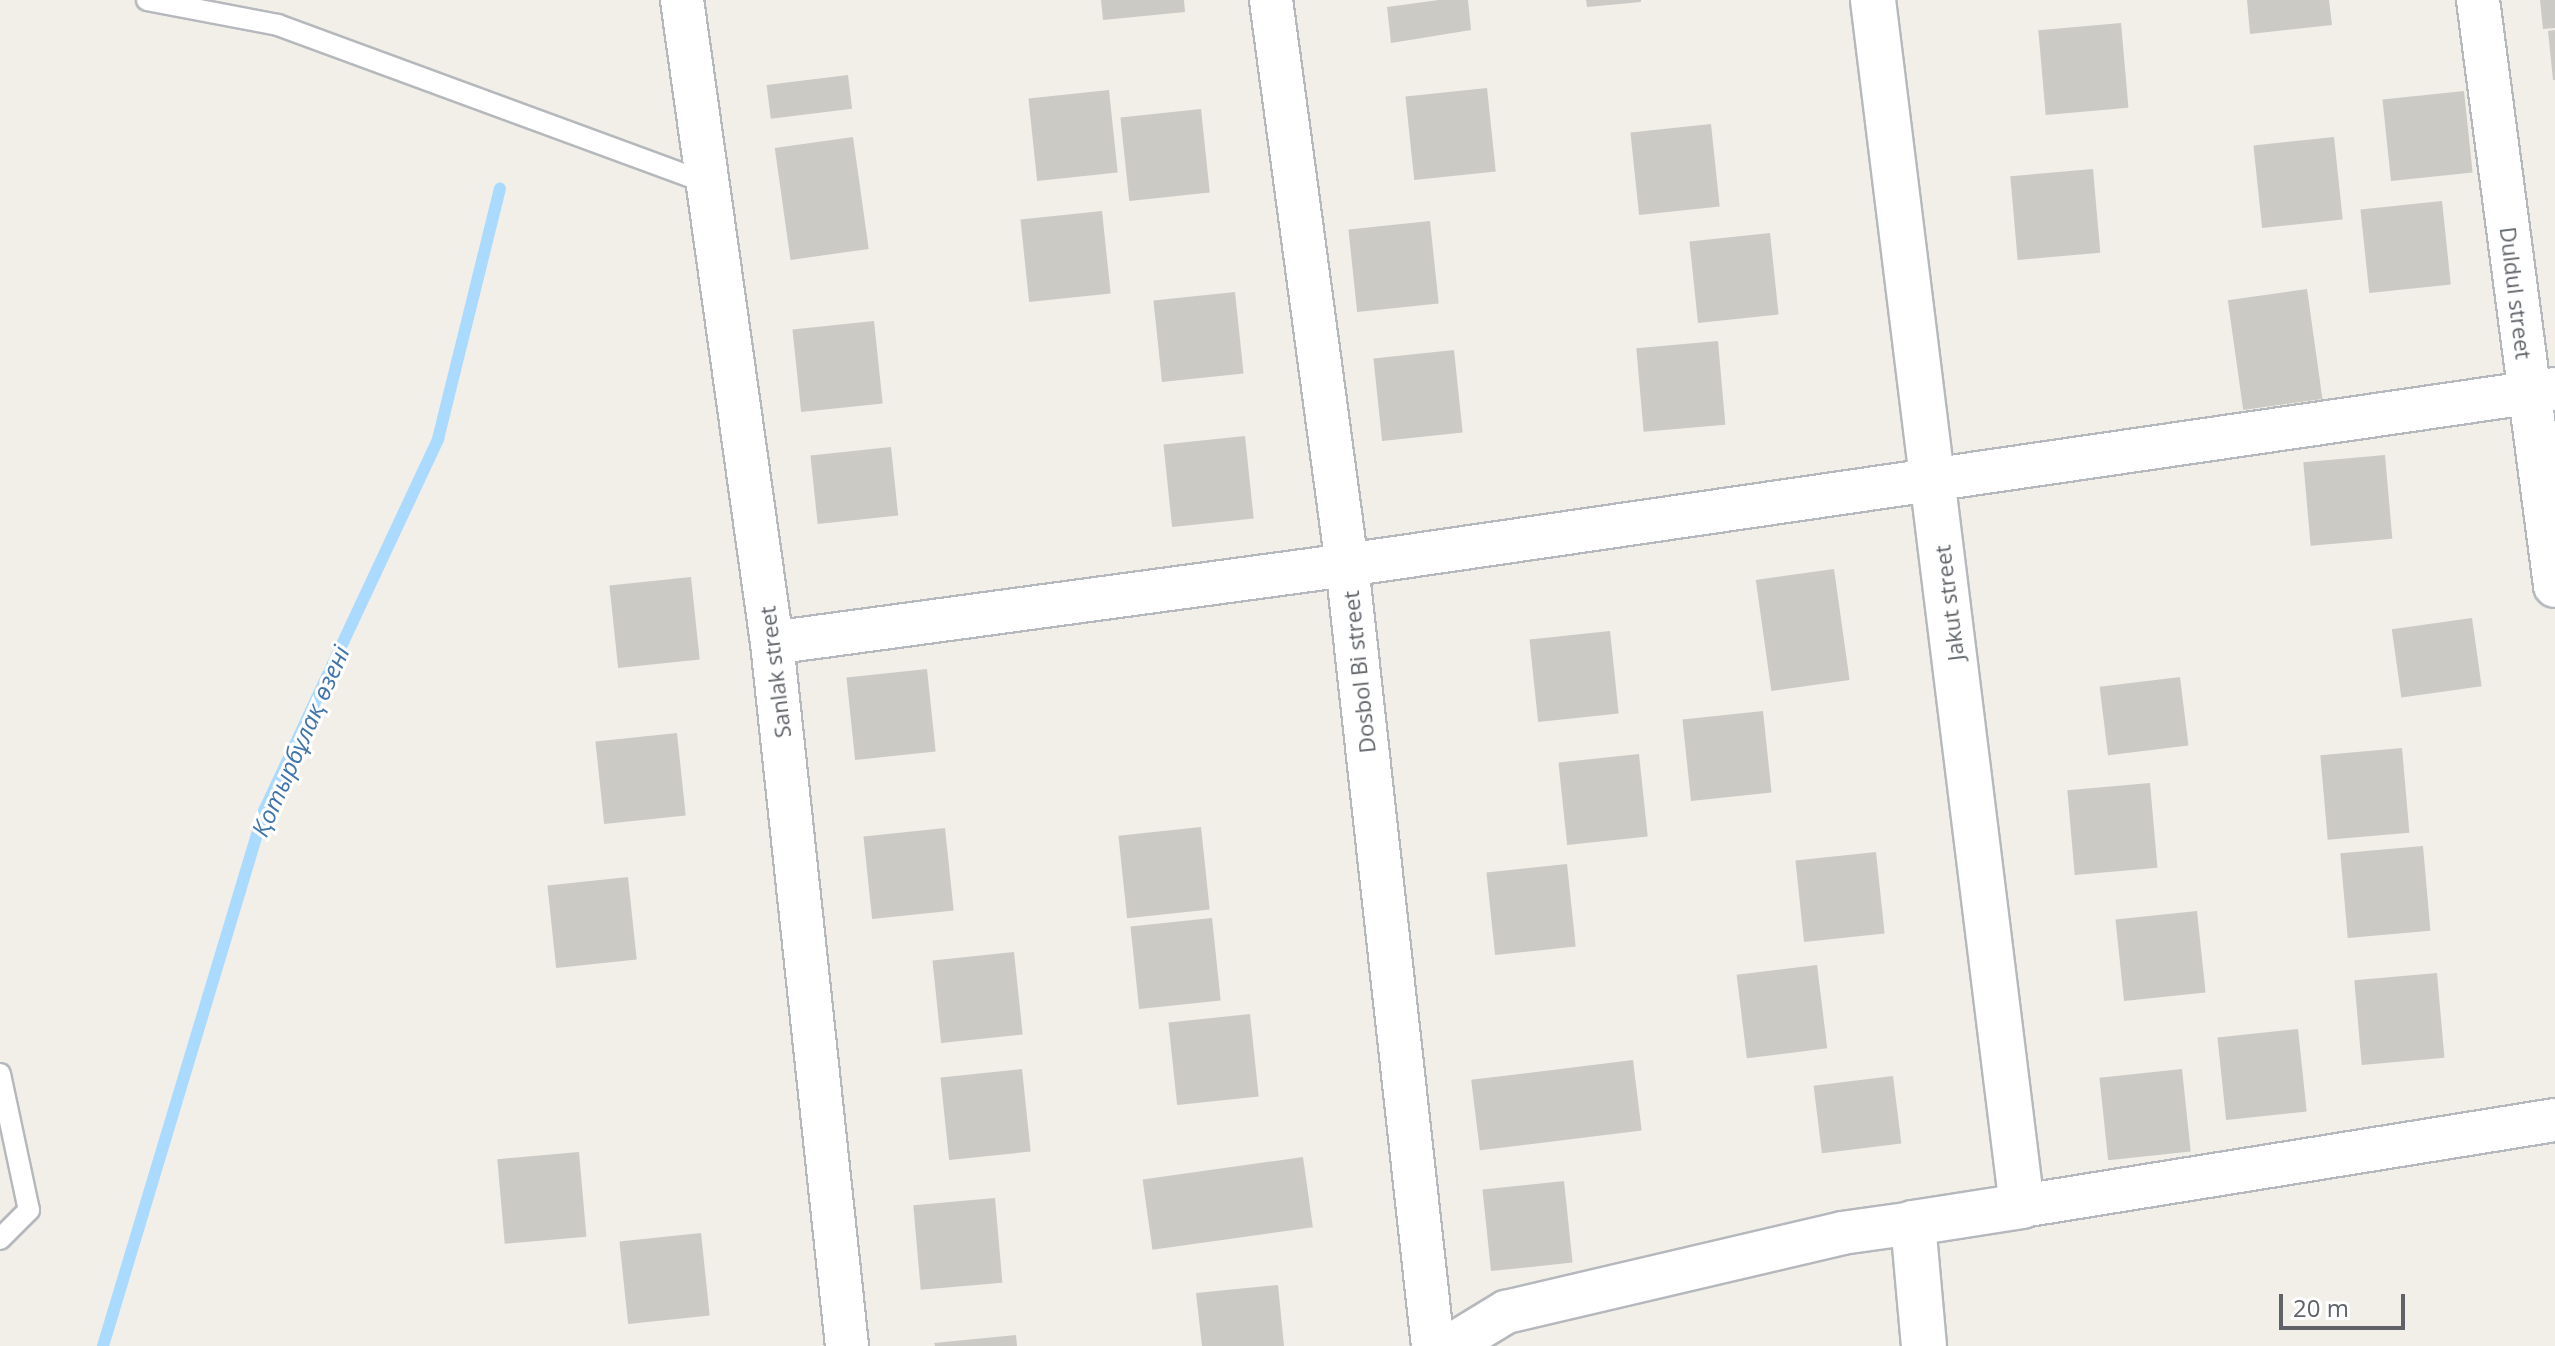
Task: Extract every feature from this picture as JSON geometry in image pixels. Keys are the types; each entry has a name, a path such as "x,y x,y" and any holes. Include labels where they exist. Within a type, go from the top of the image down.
{"street":[{"name":"Sanlak street","path":"682,0 772,643 847,1346"},
{"name":"Dosbol Bi street","path":"1271,0 1347,565 1433,1346"},
{"name":"Jakut street","path":"1873,0 2022,1206"},
{"name":"Duldul street","path":"2478,0 2542,391 2555,586"},
{"path":"772,643 1347,565 2542,391"},
{"path":"1450,1346 1506,1312 1842,1233 2555,1120"},
{"path":"1913,1223 1924,1346"}],"lane":[{"path":"147,0 278,25 708,183"},
{"path":"0,1074 29,1210 0,1239"}],"building":[{"path":"1101,0 1184,0 1185,12 1103,20"},
{"path":"1439,0 1468,0 1471,30 1391,43 1387,7"},
{"path":"1586,0 1641,0 1641,2 1587,7"},
{"path":"2247,0 2329,0 2332,25 2250,34"},
{"path":"2540,0 2555,0 2555,28 2543,29"},
{"path":"2121,23 2128,108 2046,115 2038,30"},
{"path":"2555,30 2555,80 2553,80 2548,31"},
{"path":"848,75 852,109 771,119 767,85"},
{"path":"1487,88 1496,172 1414,180 1405,97"},
{"path":"1109,90 1118,173 1037,181 1028,98"},
{"path":"2464,91 2473,173 2391,181 2382,100"},
{"path":"1201,109 1210,193 1129,201 1120,117"},
{"path":"1711,124 1720,207 1639,215 1630,132"},
{"path":"853,137 869,249 790,260 775,148"},
{"path":"2334,137 2343,220 2262,228 2253,145"},
{"path":"2093,169 2100,253 2018,260 2010,176"},
{"path":"2442,201 2451,285 2369,293 2360,210"},
{"path":"1102,211 1111,294 1029,302 1020,220"},
{"path":"1430,221 1439,304 1357,312 1348,230"},
{"path":"1770,233 1779,315 1698,323 1689,241"},
{"path":"2307,289 2322,399 2243,410 2228,300"},
{"path":"1235,292 1244,374 1162,382 1153,301"},
{"path":"874,321 883,404 801,412 792,330"},
{"path":"1718,341 1725,425 1644,432 1636,348"},
{"path":"1454,350 1463,433 1382,441 1373,358"},
{"path":"1245,436 1254,519 1172,527 1163,445"},
{"path":"891,447 898,516 818,524 810,455"},
{"path":"2385,455 2392,539 2311,546 2303,462"},
{"path":"1834,569 1850,680 1771,691 1756,580"},
{"path":"691,577 700,660 618,668 609,586"},
{"path":"2472,618 2482,686 2401,698 2392,629"},
{"path":"1610,631 1619,714 1538,722 1529,639"},
{"path":"927,669 936,752 855,760 846,677"},
{"path":"2180,677 2188,745 2108,755 2100,687"},
{"path":"1763,711 1772,793 1691,801 1682,719"},
{"path":"677,733 686,816 604,824 595,742"},
{"path":"2402,748 2409,833 2328,840 2320,755"},
{"path":"1639,754 1648,837 1567,845 1558,762"},
{"path":"2150,783 2157,868 2075,875 2067,790"},
{"path":"1201,827 1210,910 1127,918 1118,836"},
{"path":"945,828 954,911 872,919 863,837"},
{"path":"2423,846 2430,931 2348,938 2340,853"},
{"path":"1876,852 1885,934 1804,942 1795,860"},
{"path":"1567,864 1576,947 1495,955 1486,872"},
{"path":"628,877 637,960 556,968 547,885"},
{"path":"2197,911 2206,993 2124,1001 2115,920"},
{"path":"1212,918 1221,1001 1139,1009 1130,927"},
{"path":"1014,952 1023,1035 941,1043 932,961"},
{"path":"1817,965 1827,1048 1747,1058 1737,975"},
{"path":"2437,973 2444,1058 2362,1065 2354,980"},
{"path":"1250,1014 1259,1097 1177,1105 1168,1023"},
{"path":"2298,1029 2307,1112 2226,1120 2217,1037"},
{"path":"1633,1060 1642,1130 1480,1150 1471,1080"},
{"path":"1022,1069 1031,1152 949,1160 940,1078"},
{"path":"2182,1069 2191,1152 2108,1160 2099,1078"},
{"path":"1893,1076 1901,1143 1822,1153 1814,1086"},
{"path":"579,1152 586,1237 505,1244 497,1159"},
{"path":"1303,1157 1313,1227 1152,1250 1143,1180"},
{"path":"1564,1181 1573,1263 1491,1271 1482,1190"},
{"path":"995,1198 1002,1283 921,1290 913,1205"},
{"path":"701,1233 710,1316 628,1324 619,1242"},
{"path":"1278,1285 1284,1346 1202,1346 1196,1293"},
{"path":"1016,1335 1017,1346 935,1346 934,1343"}],"waterway":[{"name":"Қотырбұлақ өзені","path":"103,1346 264,811 438,439 500,189"}]}
